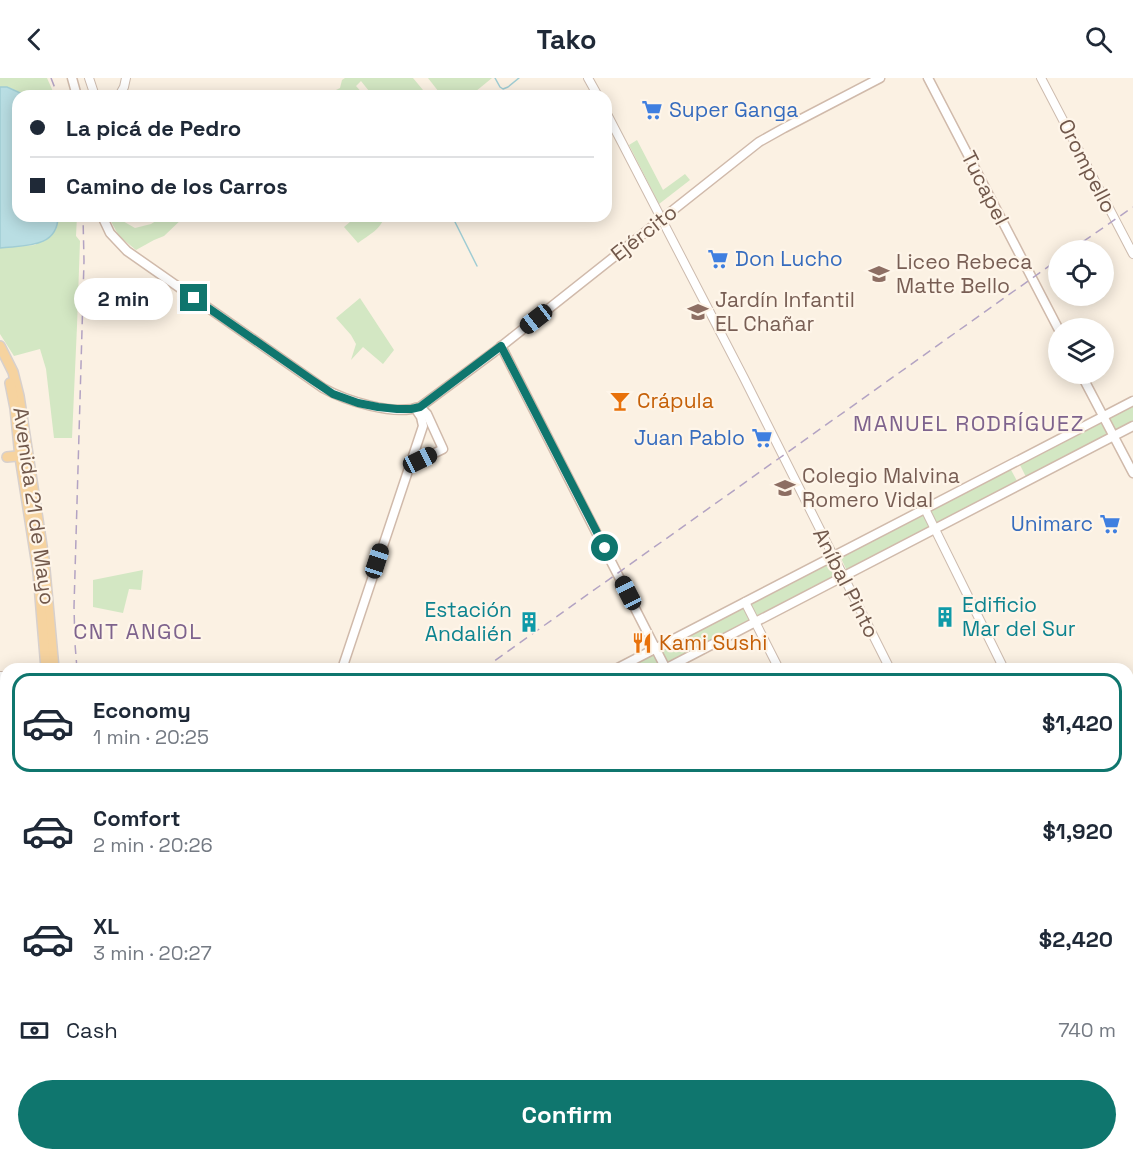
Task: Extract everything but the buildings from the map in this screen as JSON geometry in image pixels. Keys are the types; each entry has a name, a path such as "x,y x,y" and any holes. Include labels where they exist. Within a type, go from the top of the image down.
{"main road":[{"name":"Ejército","path":"418,408 501,346 759,142 880,78"},
{"name":"Tucapel","path":"928,78 1053,318"},
{"path":"105,222 113,237 133,255 323,388 358,403 397,409 418,408 427,414 444,449 410,465"},
{"name":"Avenida 21 de Mayo","path":"0,346 17,387 45,566 47,663"},
{"path":"501,346 663,663"},
{"name":"Avenida 21 de Mayo","path":"0,358 11,389 39,580 47,663"},
{"path":"1087,384 1133,473"},
{"path":"627,663 1133,400"},
{"path":"344,663 423,426 418,408"},
{"path":"677,663 1133,426"},
{"path":"18,436 7,457 20,457 29,464"}],"street":[{"name":"Orompello","path":"1041,78 1133,254"},
{"name":"Aníbal Pinto","path":"612,124 744,378 887,663"},
{"path":"925,509 1001,663"},
{"path":"745,602 776,663"}],"green space":[{"path":"0,78 47,78 52,90 14,90 0,87"},
{"path":"345,78 413,78 423,90 368,90 361,81 356,86 360,90 336,90 340,88"},
{"path":"428,78 492,78 477,90 437,90"},
{"path":"637,140 663,190 685,174 690,180 659,204 629,145"},
{"path":"58,222 77,222 76,236 80,241 72,438 54,438 46,369 40,349 14,356 0,334 0,248 35,245"},
{"path":"111,222 124,222 135,228 154,222 179,222 164,236 136,250 119,236"},
{"path":"350,222 382,222 358,243 344,227"},
{"path":"360,298 394,350 383,364 363,347 351,360 356,344 336,318"},
{"path":"1133,405 1133,421 1026,477 1019,463"},
{"path":"1010,468 1017,481 847,571 840,556"},
{"path":"828,564 836,579 670,663 638,663"},
{"path":"143,570 141,590 129,589 123,613 93,607 93,580"}],"water":[{"path":"0,87 7,87 14,90 12,222 57,222 52,234 46,240 28,245 0,248"}],"waterway":[{"path":"495,78 503,89 519,78"},
{"path":"455,222 477,266"}],"railway":[{"path":"51,78 56,90"},
{"path":"1085,240 1133,207"},
{"path":"77,663 74,607 83,222"},
{"path":"491,663 1048,267"}],"place":[{"name":"Super Ganga","path":"652,110"},
{"name":"Don Lucho","path":"718,259"},
{"name":"Liceo Rebeca Matte Bello","path":"879,274"},
{"name":"Jardín Infantil EL Chañar","path":"698,312"},
{"name":"Crápula","path":"620,401"},
{"name":"Juan Pablo","path":"762,438"},
{"name":"Colegio Malvina Romero Vidal","path":"785,488"},
{"name":"Unimarc","path":"1110,524"},
{"name":"Edificio Mar del Sur","path":"945,617"},
{"name":"Estación Andalién","path":"529,622"},
{"name":"Kami Sushi","path":"642,643"}],"district":[{"name":"MANUEL RODRÍGUEZ","path":"969,423"},
{"name":"CNT ANGOL","path":"138,631"}],"route":[{"path":"194,298 333,394 347,400 378,407 411,409 420,407 501,346 605,548"}]}
